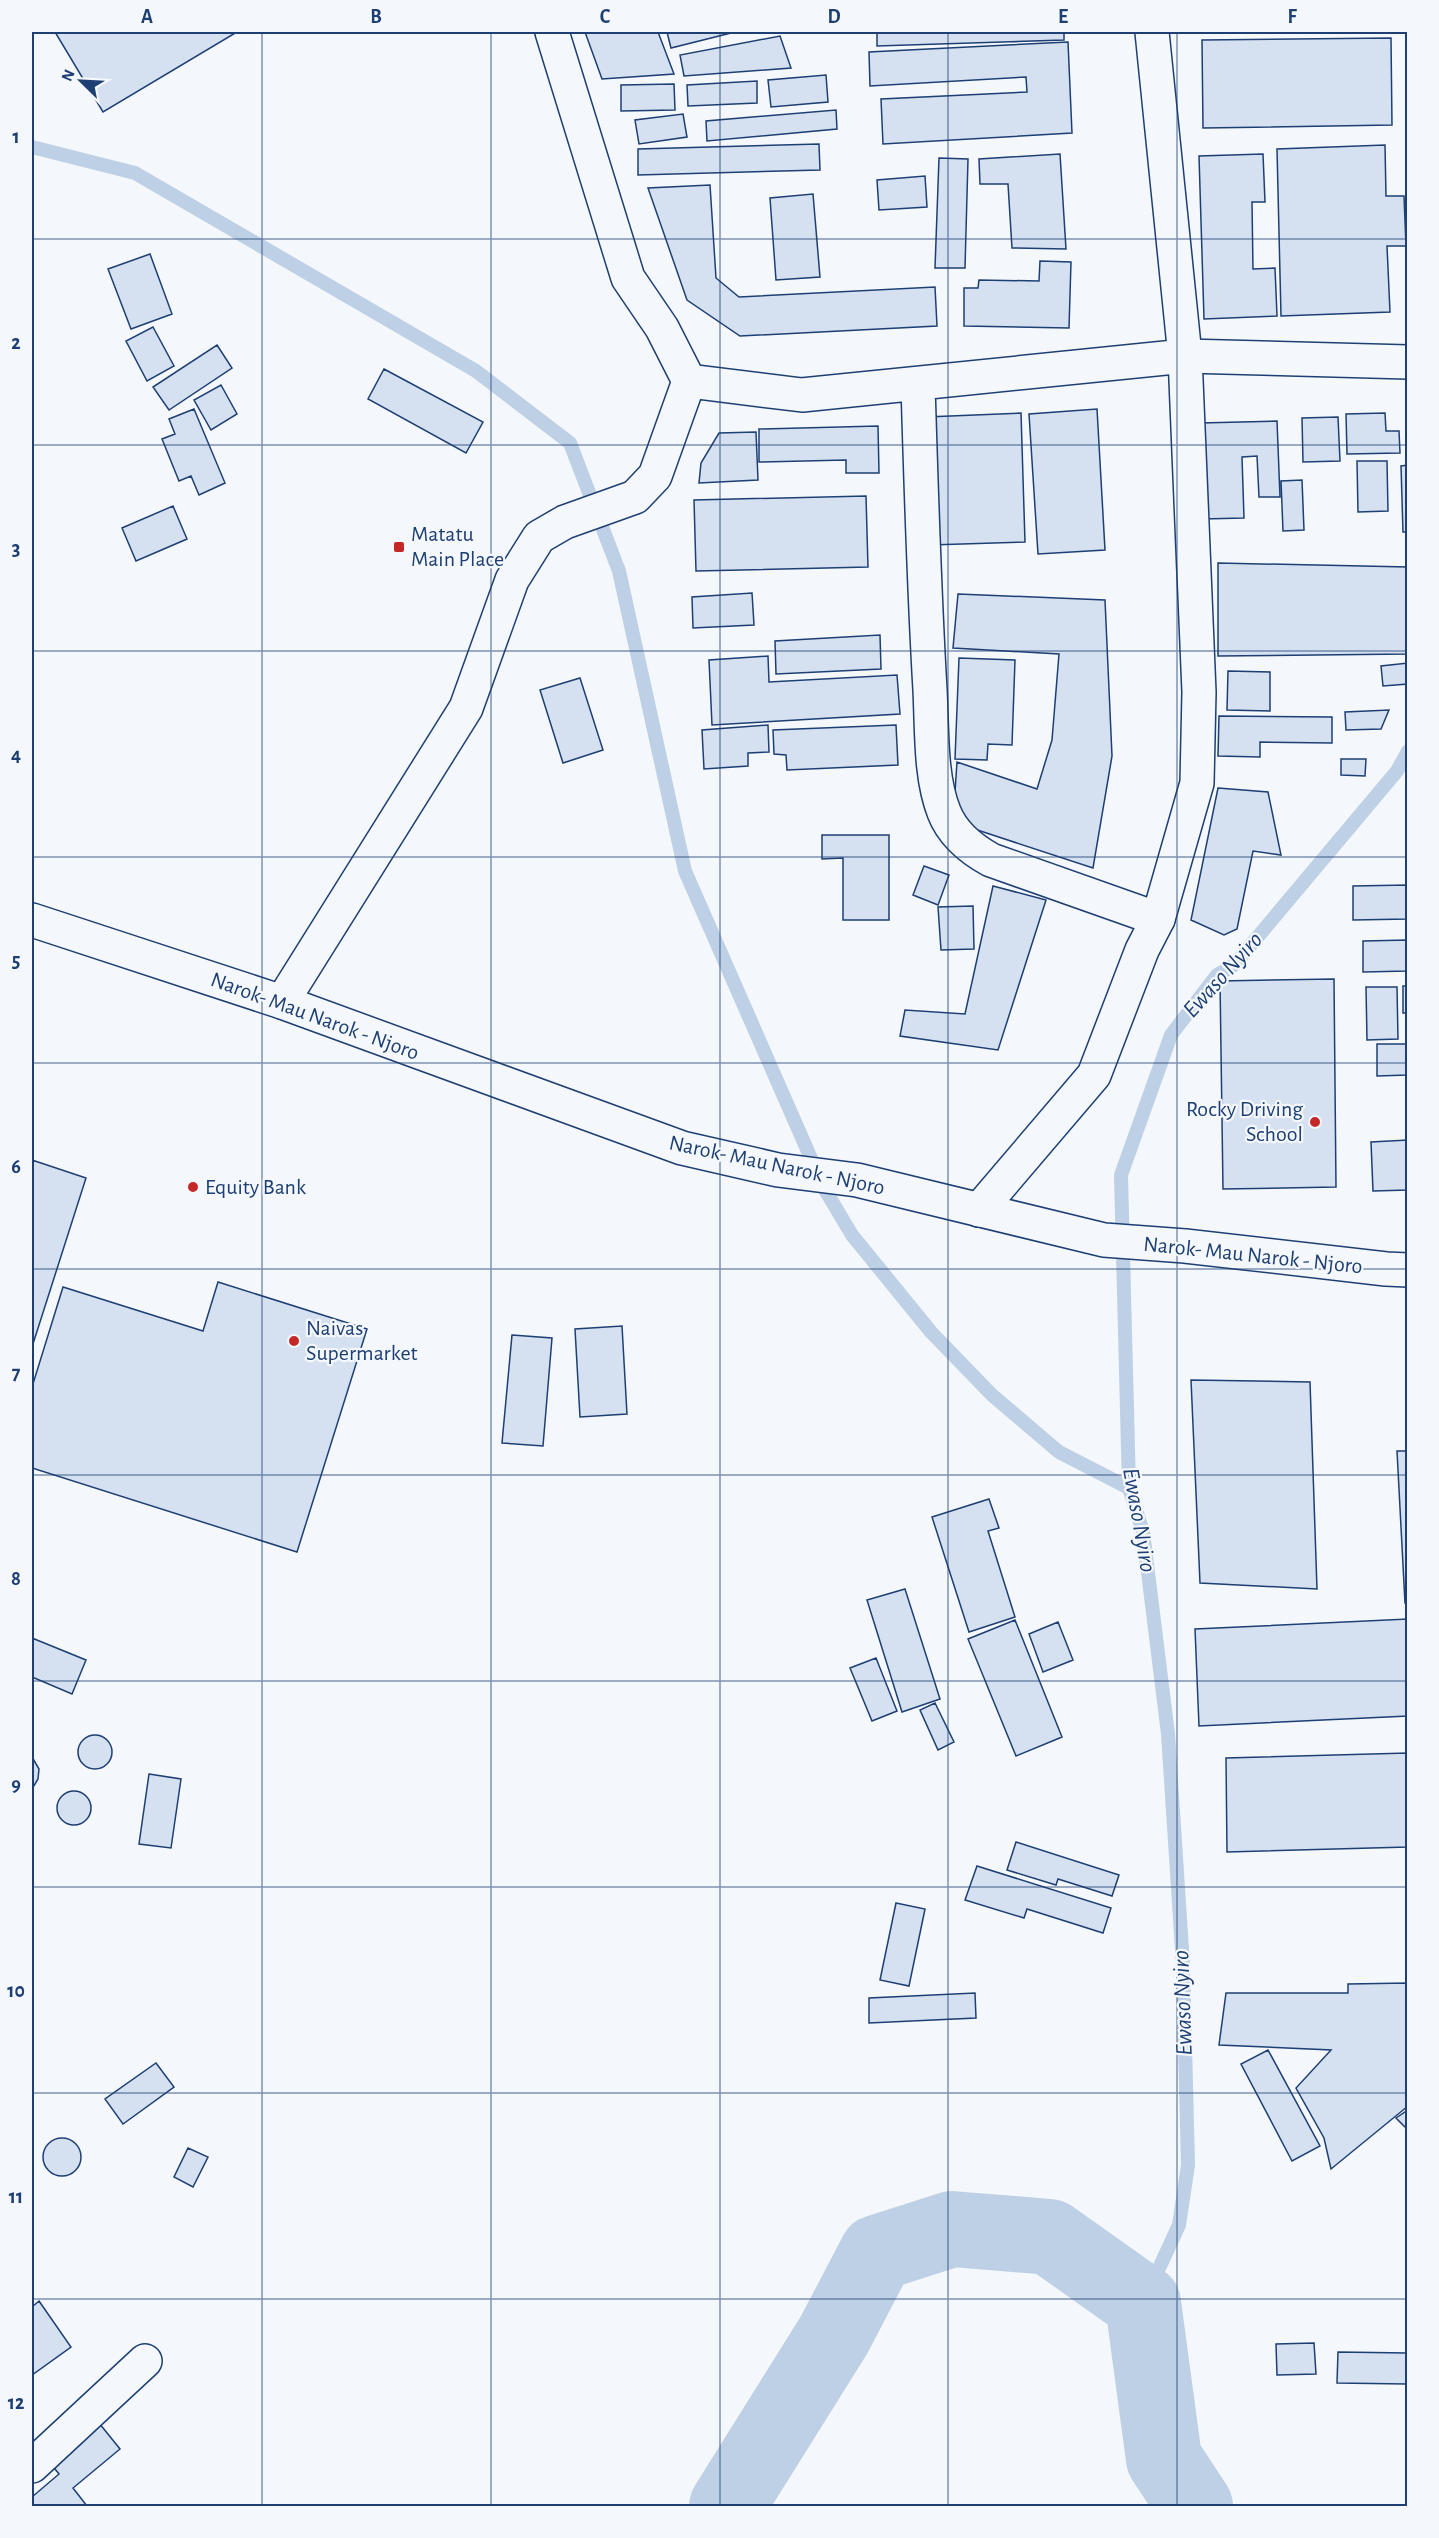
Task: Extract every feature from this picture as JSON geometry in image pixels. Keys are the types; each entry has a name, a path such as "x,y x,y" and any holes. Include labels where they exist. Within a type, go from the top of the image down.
{"main road":[{"path":"282,1002 466,708 512,580 539,537 565,522 635,498 655,476 689,381 662,328 628,278 552,32"},
{"path":"978,1210 1094,1075 1142,950 1158,919 1197,783 1199,692 1185,356 1152,32"},
{"path":"689,381 802,395 1185,356 1407,362"},
{"path":"918,384 924,587 933,752 944,812 970,848 991,860 1158,919"},
{"name":"Narok- Mau Narok - Njoro","path":"32,920 282,1002 682,1148 778,1170 856,1180 1104,1240 1185,1246 1407,1270"},
{"path":"32,2466 145,2361"}],"building":[{"path":"55,32 237,32 103,112"},
{"path":"585,32 658,32 674,74 602,79"},
{"path":"667,32 735,32 671,48"},
{"path":"877,32 1064,32 1064,40 877,46"},
{"path":"780,36 791,68 684,76 680,55"},
{"path":"1391,38 1392,125 1203,128 1202,40"},
{"path":"1068,42 1072,133 883,144 881,99 1027,92 1026,77 870,86 869,52"},
{"path":"826,75 828,102 771,107 768,80"},
{"path":"757,81 757,103 688,106 687,85"},
{"path":"674,84 675,110 621,111 621,85"},
{"path":"836,110 837,129 707,141 706,121"},
{"path":"683,114 687,137 639,144 635,120"},
{"path":"819,144 820,170 638,175 638,149"},
{"path":"1385,145 1386,196 1404,196 1406,246 1387,246 1390,312 1281,316 1277,149"},
{"path":"1060,154 1066,249 1012,248 1008,184 980,184 979,159"},
{"path":"1263,154 1265,202 1252,202 1253,269 1275,268 1277,316 1204,319 1199,156"},
{"path":"939,158 968,159 965,268 935,268"},
{"path":"925,176 927,207 879,210 877,180"},
{"path":"710,185 716,278 739,297 935,287 937,326 740,336 687,300 648,188"},
{"path":"813,194 820,277 776,280 770,198"},
{"path":"150,254 172,314 131,329 108,269"},
{"path":"1040,261 1071,262 1069,328 964,326 964,288 978,288 979,280 1039,281"},
{"path":"153,327 174,366 147,381 126,341"},
{"path":"217,345 232,368 169,410 153,387"},
{"path":"384,369 483,422 466,453 368,399"},
{"path":"221,385 237,414 211,430 194,400"},
{"path":"194,409 225,483 199,495 191,476 179,481 162,439 175,434 169,419"},
{"path":"1097,409 1105,550 1038,554 1029,414"},
{"path":"1021,413 1025,542 930,545 926,417"},
{"path":"1385,413 1386,431 1399,431 1400,453 1347,454 1346,414"},
{"path":"1338,417 1340,461 1303,462 1302,418"},
{"path":"1277,421 1280,497 1259,497 1257,456 1242,457 1244,518 1202,519 1200,423"},
{"path":"878,426 879,473 846,473 846,460 759,462 759,429"},
{"path":"756,432 758,480 699,483 701,463 719,433"},
{"path":"1357,461 1387,461 1388,511 1358,512"},
{"path":"1408,465 1408,532 1403,532 1401,466"},
{"path":"1302,480 1304,530 1283,531 1281,481"},
{"path":"866,496 868,567 696,571 694,500"},
{"path":"173,506 187,539 136,561 122,528"},
{"path":"1218,563 1408,567 1408,654 1218,656"},
{"path":"752,593 754,625 693,628 692,597"},
{"path":"958,594 1105,600 1112,756 1093,868 953,822 957,762 1037,789 1052,740 1059,654 953,648"},
{"path":"880,635 881,669 776,674 775,641"},
{"path":"768,656 769,682 897,675 900,714 712,725 709,660"},
{"path":"959,658 1015,660 1012,745 988,744 987,760 955,759"},
{"path":"1408,663 1408,684 1383,686 1381,666"},
{"path":"1228,671 1270,672 1270,711 1227,710"},
{"path":"580,678 603,750 563,763 540,690"},
{"path":"1389,710 1381,729 1346,730 1345,712"},
{"path":"1219,716 1332,717 1332,743 1260,742 1260,757 1218,756"},
{"path":"768,725 769,752 748,753 748,766 704,769 702,730"},
{"path":"896,725 898,765 787,770 786,755 774,754 773,730"},
{"path":"1341,759 1366,759 1365,776 1341,775"},
{"path":"1218,788 1268,792 1281,855 1253,851 1237,929 1224,935 1191,920"},
{"path":"822,835 889,835 889,920 843,920 843,858 822,859"},
{"path":"924,866 949,875 938,905 913,895"},
{"path":"1408,885 1408,919 1353,920 1353,886"},
{"path":"993,886 1046,900 998,1050 900,1036 905,1010 965,1014"},
{"path":"973,906 974,949 941,950 938,907"},
{"path":"1408,940 1408,971 1363,972 1363,941"},
{"path":"1334,979 1336,1187 1223,1189 1220,981"},
{"path":"1403,986 1408,986 1408,1013 1403,1013"},
{"path":"1366,987 1397,987 1398,1039 1367,1040"},
{"path":"1377,1044 1408,1044 1408,1075 1377,1076"},
{"path":"1408,1140 1408,1190 1373,1191 1371,1142"},
{"path":"32,1160 86,1178 32,1347"},
{"path":"218,1282 367,1329 297,1552 32,1468 32,1387 63,1287 203,1331"},
{"path":"622,1326 627,1414 580,1417 575,1329"},
{"path":"512,1335 552,1338 543,1446 502,1443"},
{"path":"1191,1380 1310,1382 1317,1589 1200,1583"},
{"path":"1397,1451 1408,1451 1408,1603 1405,1603"},
{"path":"989,1499 999,1528 988,1531 1015,1617 969,1632 932,1517"},
{"path":"905,1589 940,1699 902,1712 867,1600"},
{"path":"1408,1619 1408,1716 1199,1726 1195,1629"},
{"path":"1015,1620 1062,1737 1016,1756 968,1639"},
{"path":"1058,1622 1073,1660 1043,1672 1029,1634"},
{"path":"32,1638 86,1660 72,1694 32,1677"},
{"path":"876,1658 897,1711 872,1721 850,1668"},
{"path":"935,1703 954,1742 938,1750 920,1710"},
{"path":"95,1735 107,1740 112,1752 107,1764 95,1769 83,1764 78,1752 83,1740"},
{"path":"1408,1753 1408,1847 1227,1852 1226,1758"},
{"path":"32,1757 39,1769 38,1779 32,1789"},
{"path":"149,1774 181,1779 171,1848 139,1844"},
{"path":"74,1791 86,1796 91,1808 86,1820 74,1825 62,1820 57,1808 62,1796"},
{"path":"1016,1842 1119,1875 1112,1896 1058,1879 1056,1885 1007,1870"},
{"path":"977,1866 1111,1908 1103,1933 1027,1909 1024,1918 965,1900"},
{"path":"896,1903 925,1909 909,1986 880,1980"},
{"path":"1408,1983 1408,2106 1331,2169 1324,2138 1296,2088 1331,2050 1219,2045 1226,1993 1348,1993 1348,1984"},
{"path":"975,1993 976,2018 869,2023 869,1998"},
{"path":"1268,2050 1320,2146 1292,2161 1241,2064"},
{"path":"156,2063 174,2087 123,2124 105,2099"},
{"path":"1408,2110 1408,2130 1396,2118"},
{"path":"62,2138 76,2143 81,2157 76,2171 62,2176 48,2171 43,2157 48,2143"},
{"path":"188,2148 208,2157 193,2187 174,2177"},
{"path":"39,2301 71,2347 32,2375 32,2307"},
{"path":"1314,2343 1316,2374 1277,2375 1276,2344"},
{"path":"1338,2352 1407,2353 1406,2384 1337,2383"},
{"path":"99,2423 120,2449 73,2488 87,2506 32,2506 32,2497 59,2474 51,2464"}],"waterway":[{"path":"32,147 135,173 476,371 570,443 619,571 685,871 824,1188 852,1235 931,1332 992,1395 1059,1452 1129,1488"},
{"name":"Ewaso Nyiro","path":"1143,2303 1179,2225 1188,2165 1183,1965 1168,1734 1143,1532 1129,1488 1121,1175 1171,1035 1217,975 1234,965 1397,771 1408,751"},
{"path":"727,2506 834,2335 877,2253 952,2229 1050,2237 1143,2303 1164,2459 1195,2506"}],"place":[{"name":"Matatu Main Place","path":"399,547"},
{"name":"Rocky Driving School","path":"1315,1122"},
{"name":"Equity Bank","path":"193,1187"},
{"name":"Naivas Supermarket","path":"294,1341"}]}
